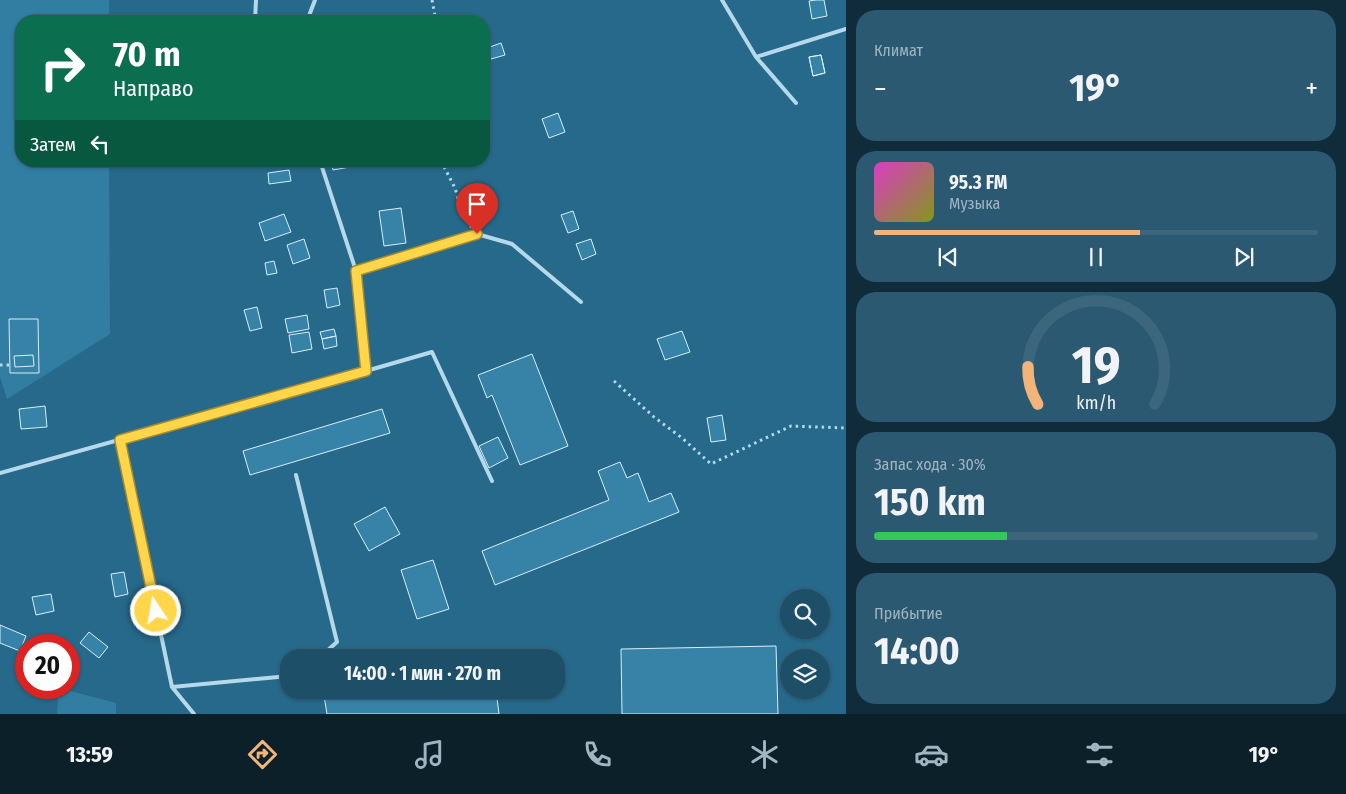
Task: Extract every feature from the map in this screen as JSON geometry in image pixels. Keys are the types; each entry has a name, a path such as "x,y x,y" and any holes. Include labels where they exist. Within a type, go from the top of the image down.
{"lane":[{"path":"255,15 256,0"},
{"path":"309,15 315,0"},
{"path":"722,0 756,57 796,103"},
{"path":"756,57 846,29"},
{"path":"322,167 356,271 366,371"},
{"path":"356,271 477,234 512,244 580,302"},
{"path":"0,473 432,352 492,481"},
{"path":"120,440 172,687 194,714"},
{"path":"296,475 337,642 329,649"},
{"path":"172,687 280,677"}],"path":[{"path":"432,0 435,15"},
{"path":"444,167 455,188 462,213 477,234"},
{"path":"0,365 10,365"},
{"path":"614,381 654,418 682,438 711,464 791,426 846,428"}],"shaded area":[{"path":"0,0 109,0 109,15 15,15 15,167 109,167 110,334 7,399 0,377"},
{"path":"80,694 116,703 116,714 58,714 58,699 80,699"}],"building":[{"path":"824,0 827,16 812,19 809,1"},
{"path":"501,43 505,55 491,59 490,47"},
{"path":"821,55 825,73 813,76 809,57"},
{"path":"821,55 825,73 813,76 809,57"},
{"path":"558,113 565,132 549,138 542,119"},
{"path":"332,167 350,167 333,170"},
{"path":"289,170 291,181 269,184 268,173"},
{"path":"401,208 406,243 384,246 379,211"},
{"path":"573,211 579,229 568,233 561,215"},
{"path":"284,214 291,232 265,241 259,223"},
{"path":"304,239 310,258 293,264 287,245"},
{"path":"591,239 596,254 582,260 576,244"},
{"path":"274,261 277,273 267,275 265,263"},
{"path":"337,288 340,305 327,308 324,290"},
{"path":"257,307 262,328 250,331 244,310"},
{"path":"307,315 309,329 288,333 285,319"},
{"path":"9,319 38,319 39,373 10,373"},
{"path":"334,329 336,336 322,339 320,332"},
{"path":"682,331 690,352 665,360 657,339"},
{"path":"309,332 312,349 292,353 289,335"},
{"path":"336,336 337,346 324,349 322,339"},
{"path":"532,354 568,446 520,465 492,395 487,398 478,375"},
{"path":"33,355 34,366 15,367 14,356"},
{"path":"45,406 47,427 21,429 19,409"},
{"path":"382,409 390,433 250,475 243,451"},
{"path":"722,415 726,440 711,442 707,418"},
{"path":"498,437 508,458 489,468 479,446"},
{"path":"620,462 627,478 638,473 649,502 671,493 679,512 495,585 482,551 609,500 598,471"},
{"path":"385,507 400,534 369,551 354,524"},
{"path":"433,560 449,609 417,619 401,570"},
{"path":"124,572 128,594 115,597 111,574"},
{"path":"51,594 54,611 36,615 32,597"},
{"path":"0,625 21,634 15,634 15,649 0,643"},
{"path":"89,632 108,647 99,658 80,643"},
{"path":"776,646 778,714 622,714 621,649"},
{"path":"324,699 497,699 499,714 327,714"}],"route":[{"path":"156,611 120,440 366,371 356,271 477,234"}]}
